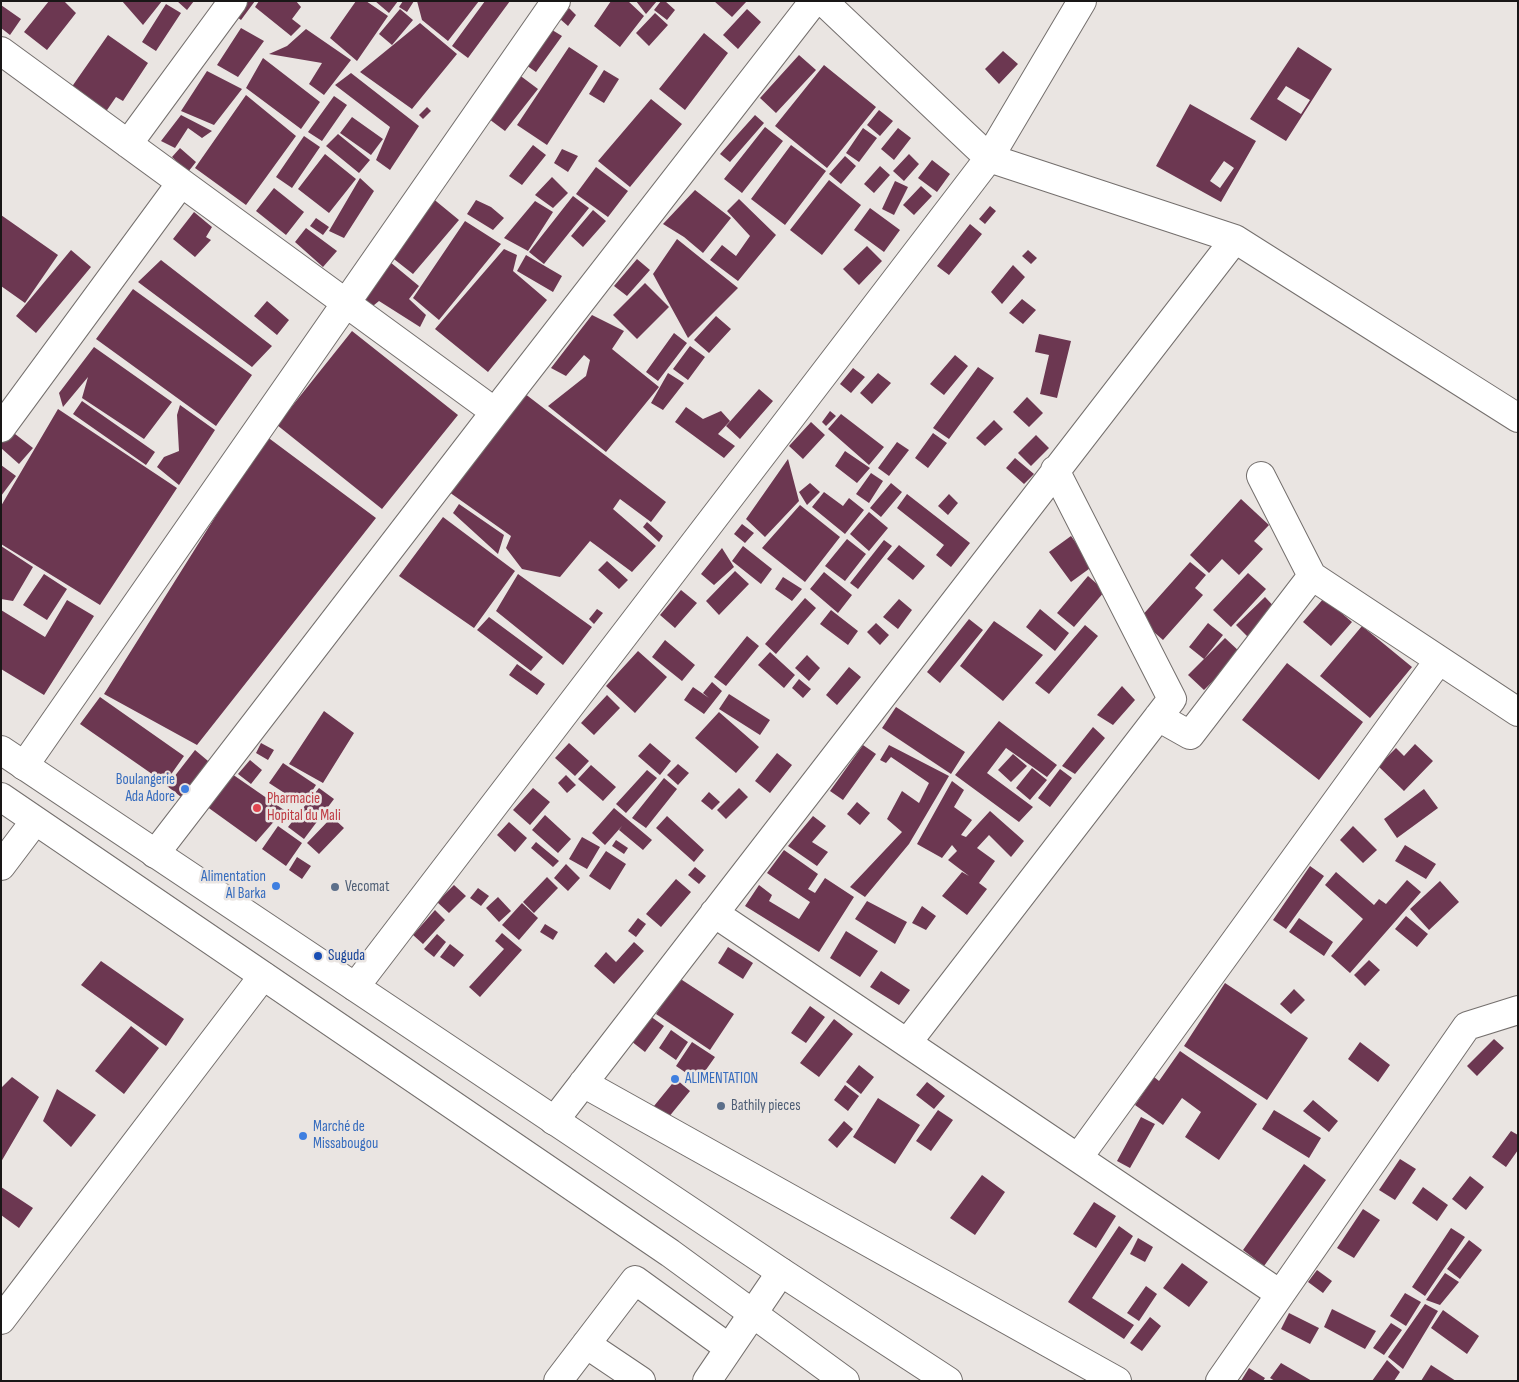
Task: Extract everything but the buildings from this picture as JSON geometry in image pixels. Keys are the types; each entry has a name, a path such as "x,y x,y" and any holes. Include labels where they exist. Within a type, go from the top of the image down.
{"street":[{"path":"128,144 233,1"},
{"path":"24,766 556,1"},
{"path":"156,854 495,412 814,1"},
{"path":"823,1 989,158 1235,239 1518,418"},
{"path":"355,987 989,158 1082,1"},
{"path":"1,51 495,412"},
{"path":"1,428 181,183"},
{"path":"554,1121 1235,239"},
{"path":"907,1043 1172,699 1055,470"},
{"path":"1261,476 1312,576 1518,712"},
{"path":"1158,717 1190,735 1312,576"},
{"path":"1078,1158 1438,660"},
{"path":"1,750 554,1121 948,1381"},
{"path":"1,797 662,1247 845,1381"},
{"path":"1,866 35,821"},
{"path":"714,913 1280,1294"},
{"path":"1,1320 263,976"},
{"path":"1220,1381 1467,1026 1518,1010"},
{"path":"583,1083 1117,1381"},
{"path":"707,1381 781,1272"},
{"path":"558,1381 635,1280 729,1348"},
{"path":"586,1344 641,1381"}],"place":[{"name":"Boulangerie Ada Adore","path":"185,789"},
{"name":"Pharmacie Hopital du Mali","path":"257,808"},
{"name":"Alimentation Al Barka","path":"276,886"},
{"name":"Vecomat","path":"335,887"},
{"name":"Suguda","path":"318,956"},
{"name":"ALIMENTATION","path":"675,1079"},
{"name":"Bathily pieces","path":"721,1106"},
{"name":"Marché de Missabougou","path":"303,1136"}]}
